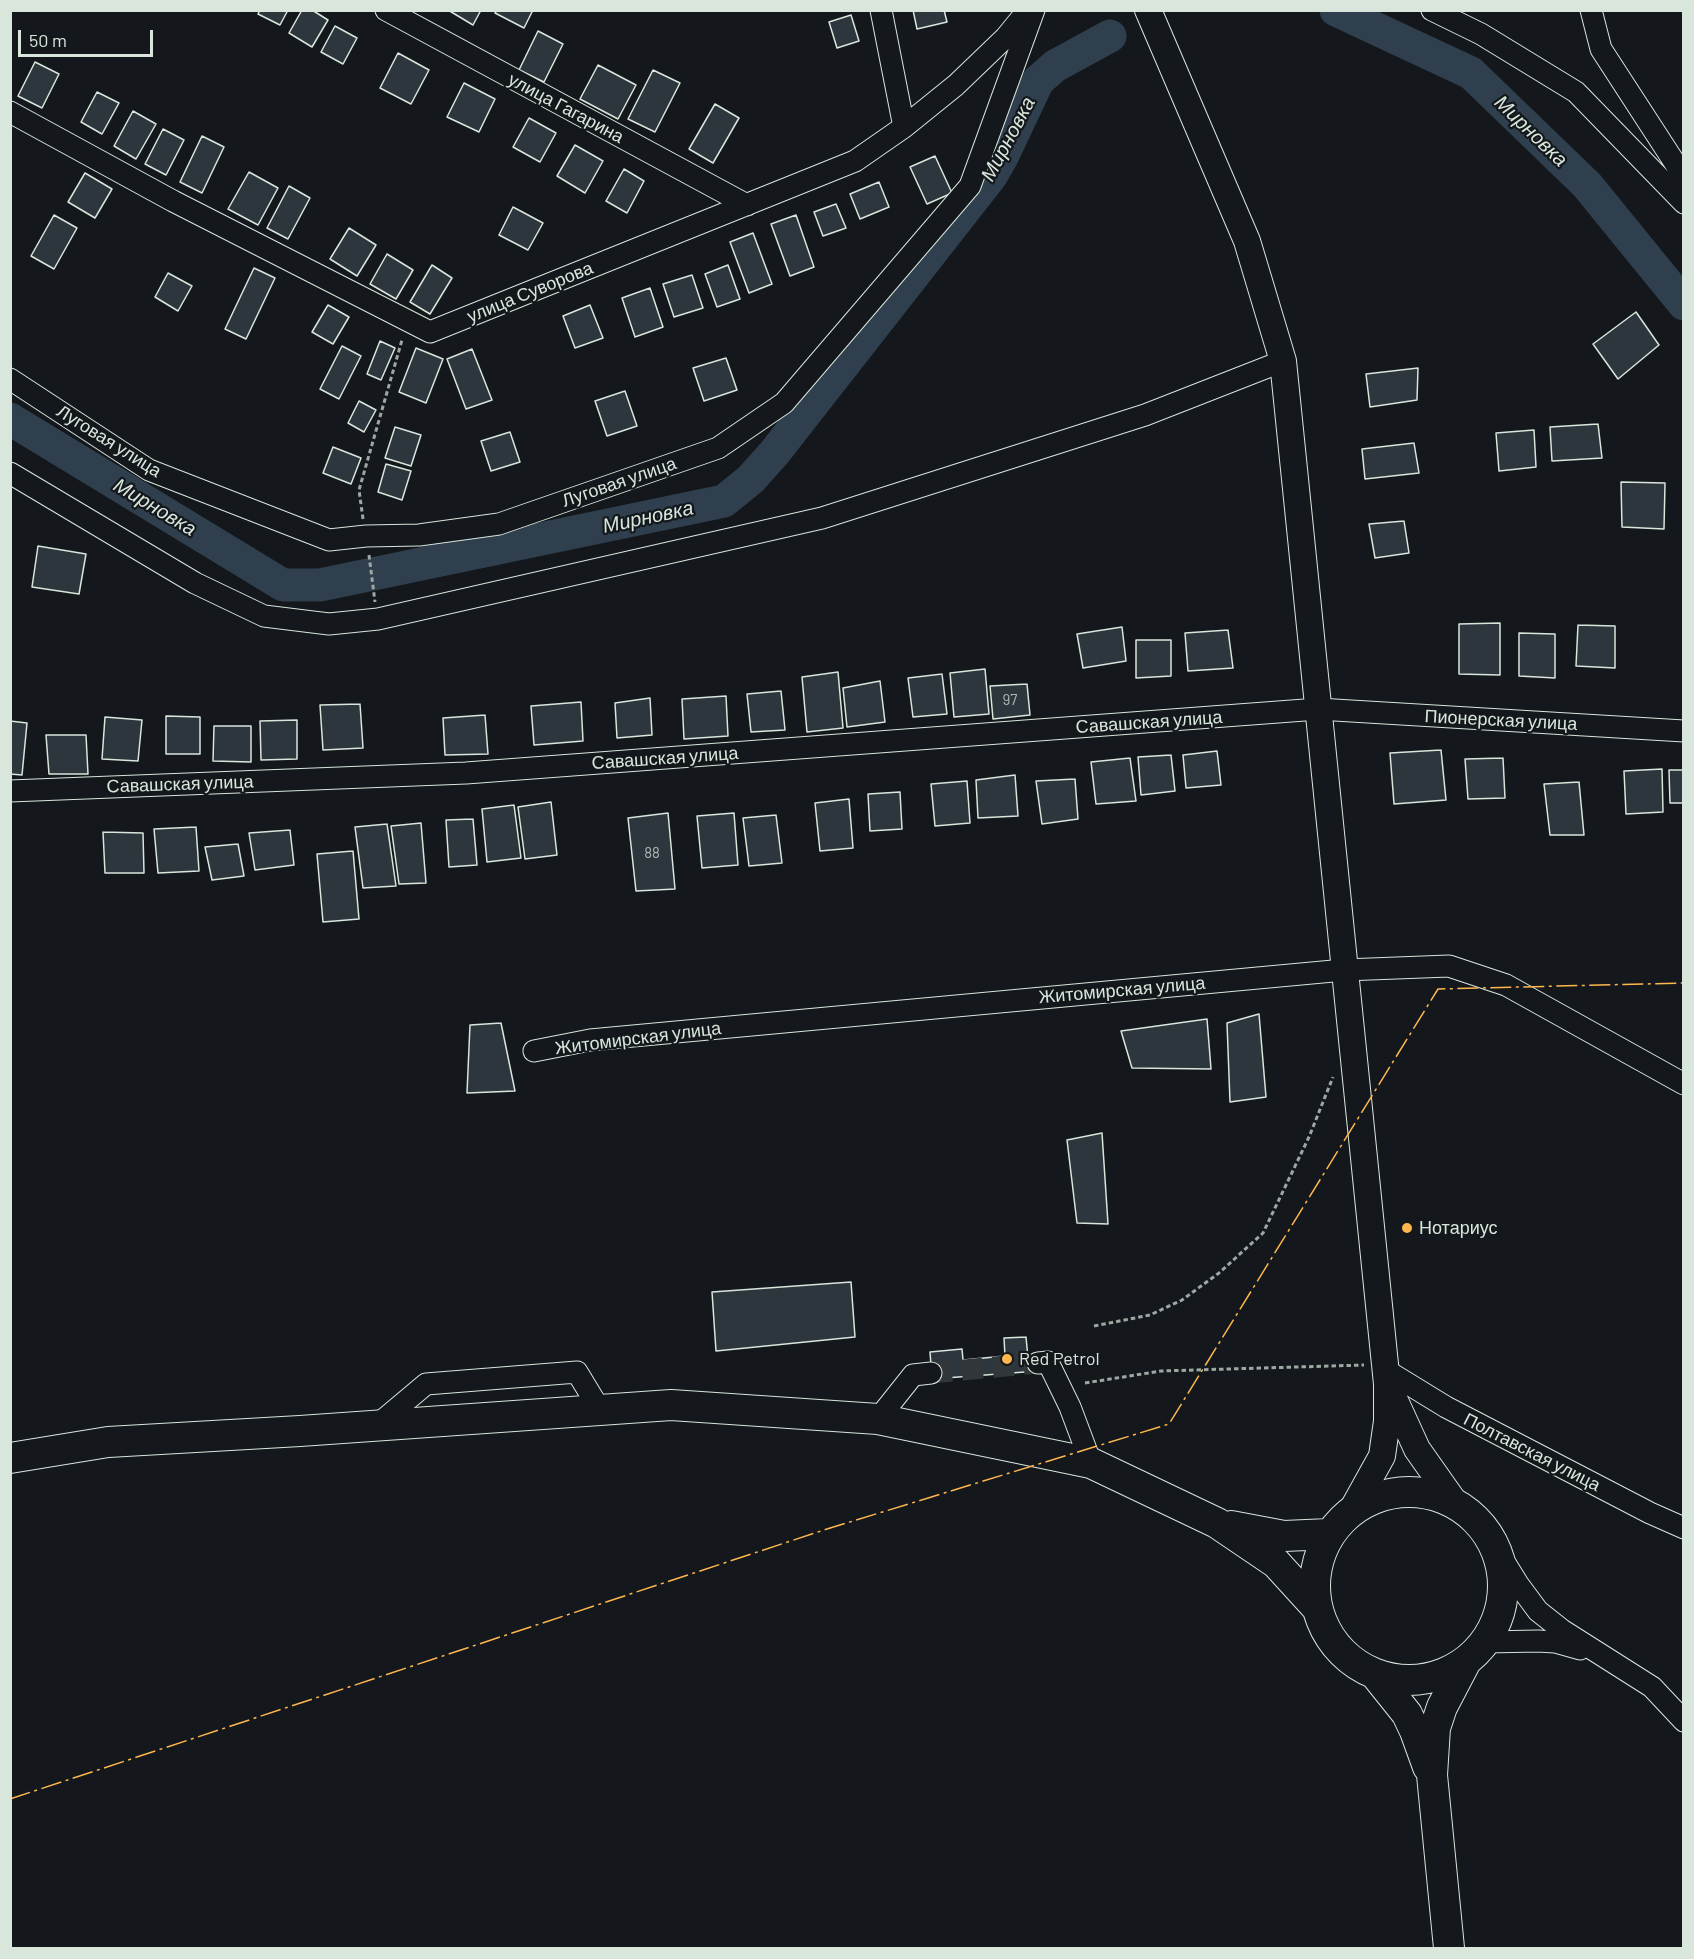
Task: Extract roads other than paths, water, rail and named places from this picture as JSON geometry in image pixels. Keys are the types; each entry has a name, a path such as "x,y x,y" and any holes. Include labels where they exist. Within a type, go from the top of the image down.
{"highway":[{"path":"10,1458 108,1442 671,1405 878,1419 1091,1463 1216,1522 1276,1563 1317,1608 1329,1636 1348,1659 1375,1674 1406,1681 1437,1677 1475,1653"},
{"path":"1317,1608 1315,1570 1329,1534 1352,1510 1376,1496 1402,1491 1429,1493 1455,1503 1480,1523 1497,1550 1504,1582 1500,1614 1442,1707 1435,1728 1432,1775 1449,1948"},
{"path":"1216,1522 1284,1536 1329,1534"},
{"path":"1375,1674 1407,1714 1432,1775"}],"main road":[{"path":"1148,10 1247,241 1283,361 1386,1376 1387,1421 1382,1456 1352,1510"},
{"path":"1386,1376 1417,1449 1455,1503"}],"street":[{"name":"улица Гагарина","path":"386,10 747,205"},
{"path":"881,10 904,127"},
{"name":"улица Суворова","path":"10,112 173,201 430,332 855,161 904,127 956,85 1006,37 1028,10"},
{"name":"Луговая улица","path":"10,379 149,471 329,540 367,543 499,524 718,448 784,403 970,186 1034,10"},
{"path":"1432,10 1481,34 1576,92 1683,203"},
{"path":"1591,10 1601,49 1683,177"},
{"path":"10,473 195,583 264,616 329,624 378,619 822,518 1145,415 1283,361"},
{"name":"Пионерская улица","path":"1318,709 1683,731"},
{"name":"Савашская улица","path":"10,791 466,773 1318,709"},
{"name":"Житомирская улица","path":"534,1051 590,1040 1344,970 1449,966 1506,985 1683,1084"},
{"path":"1038,1363 1048,1362 1070,1407 1091,1463"},
{"path":"376,1426 426,1384 577,1372 600,1410"},
{"path":"878,1419 913,1375 931,1373"},
{"name":"Полтавская улица","path":"1386,1376 1683,1528"},
{"path":"1497,1550 1538,1611 1562,1630 1652,1687 1683,1722"},
{"path":"1475,1653 1538,1641 1556,1642 1604,1656"}],"waterway":[{"name":"Мирновка","path":"1336,10 1471,73 1587,185 1684,304"},
{"name":"Мирновка","path":"10,419 283,585 320,585 724,501 751,479 775,452 991,176 1038,81 1055,66 1110,36"}],"tunnel":[{"path":"931,1373 1038,1363"}],"place":[{"name":"Нотариус","path":"1407,1228"},
{"name":"Red Petrol","path":"1007,1359"}]}
